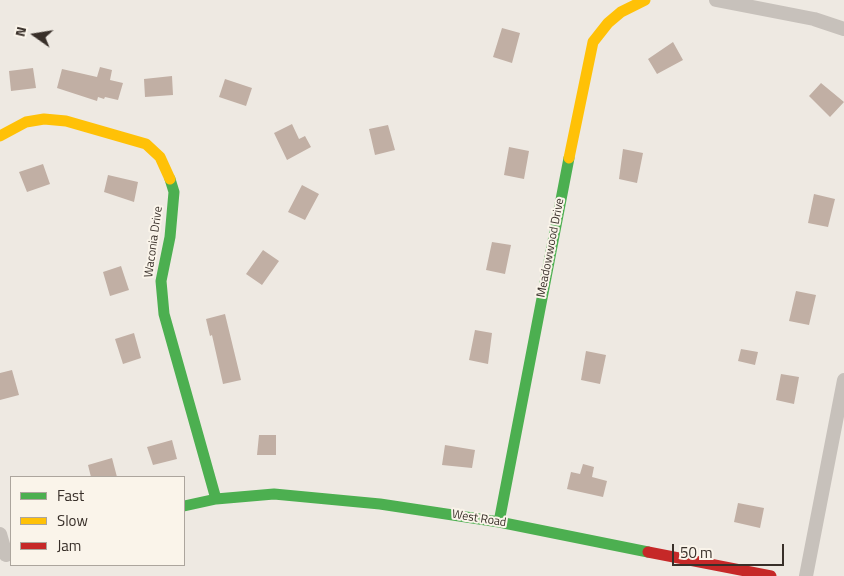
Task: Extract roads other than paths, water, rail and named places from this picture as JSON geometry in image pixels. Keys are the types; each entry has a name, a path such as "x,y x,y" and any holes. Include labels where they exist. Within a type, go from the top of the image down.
{"street":[{"name":"Meadowwood Drive","path":"499,522 590,49 593,42 608,23 621,12 645,0"},
{"path":"716,0 814,19 844,30"},
{"name":"Waconia Drive","path":"0,136 26,122 44,119 66,121 146,144 160,157 168,170 174,192 170,237 161,281 164,314 216,499"},
{"path":"806,576 844,380"},
{"name":"West Road","path":"185,506 216,499 274,494 318,497 499,522 772,576"},
{"path":"0,534 6,555"}]}
